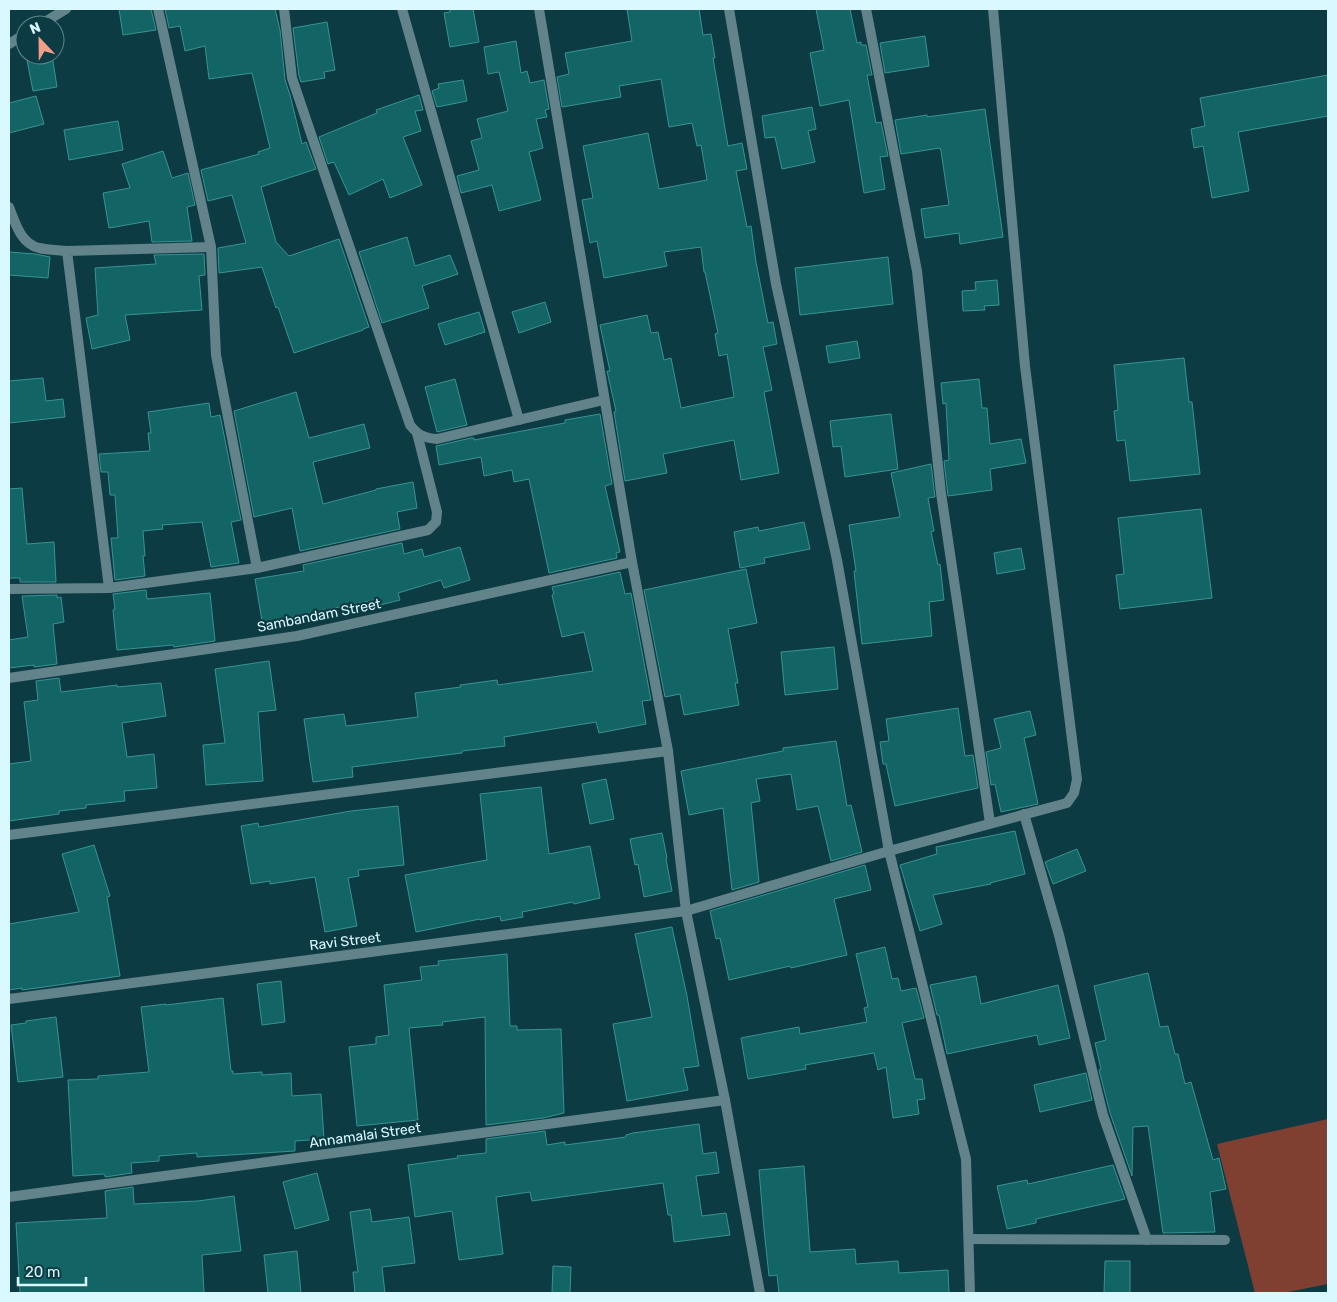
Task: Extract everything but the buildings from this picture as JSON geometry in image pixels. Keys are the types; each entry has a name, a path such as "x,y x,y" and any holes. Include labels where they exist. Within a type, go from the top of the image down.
{"street":[{"path":"158,9 211,247 216,356 257,568"},
{"path":"284,9 292,78 410,425 426,438 437,438 604,400"},
{"path":"402,9 519,420"},
{"path":"539,9 632,562 668,751 686,911 725,1100 760,1293"},
{"path":"729,9 776,284 837,560 888,851 966,1159 970,1293"},
{"path":"866,9 917,272 941,493 990,823"},
{"name":"Ravi Street","path":"9,998 686,911 888,851 1067,803 1074,793 1078,779 1025,366 993,9"},
{"path":"9,207 17,229 25,240 37,248 67,251 211,247"},
{"path":"67,251 109,588"},
{"path":"9,589 109,588 257,568 428,530 436,522 438,512 417,432"},
{"name":"Sambandam Street","path":"9,678 297,636 632,562"},
{"path":"9,835 668,751"},
{"path":"1024,814 1059,935 1104,1115 1147,1240"},
{"name":"Annamalai Street","path":"9,1197 725,1100"},
{"path":"969,1239 1224,1240"}],"shaded area":[{"path":"1328,1119 1328,1284 1283,1293 1255,1293 1217,1144"}]}
